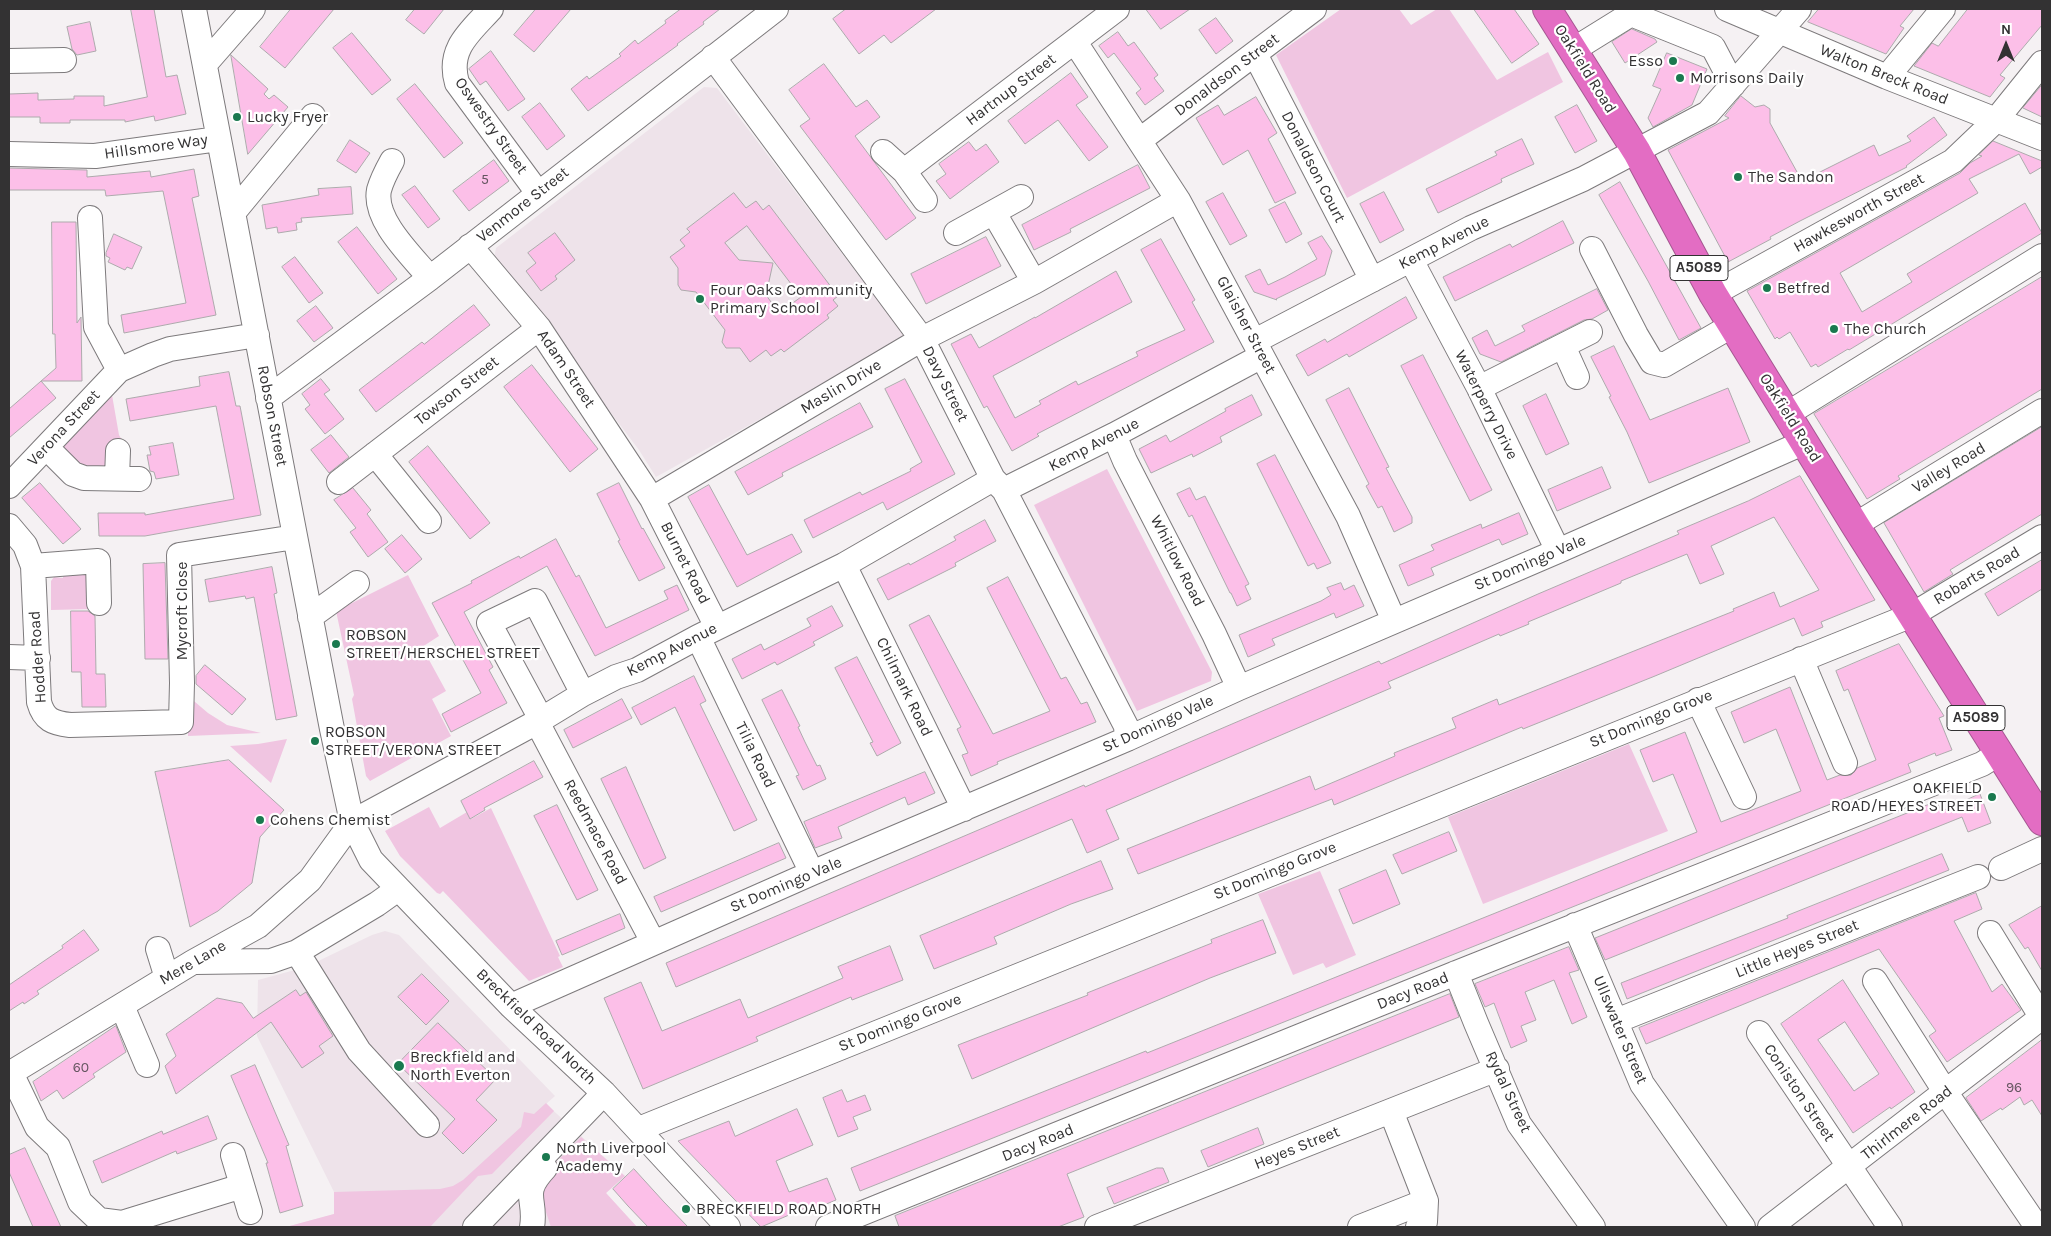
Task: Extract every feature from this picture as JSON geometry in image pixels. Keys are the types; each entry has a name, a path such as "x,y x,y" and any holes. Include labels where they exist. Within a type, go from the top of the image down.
{"highway":[{"name":"Oakfield Road","path":"1547,9 1637,152 1713,294 1855,525 2042,821"}],"street":[{"name":"Robson Street","path":"194,9 310,617 352,822"},
{"path":"205,64 253,9"},
{"name":"Oswestry Street","path":"491,9 459,46 455,55 453,72 456,83 538,193"},
{"name":"Venmore Street","path":"268,398 430,278 776,9"},
{"name":"Hartnup Street","path":"904,171 1117,9"},
{"name":"Donaldson Street","path":"1140,140 1314,9"},
{"name":"Walton Breck Road","path":"1728,9 1887,77 2042,138"},
{"name":"Kemp Avenue","path":"352,822 616,677 638,670 707,632 844,565 999,484 1114,435 1372,280 1471,228 1558,191 1637,152 1708,113 1799,9"},
{"path":"1887,77 1943,9"},
{"path":"1573,50 1631,14 1713,47 1733,85"},
{"name":"Glaisher Street","path":"1075,42 1178,200 1348,516 1394,621"},
{"name":"Donaldson Court","path":"1255,54 1372,280"},
{"name":"Davy Street","path":"714,57 922,339 1126,726 1127,739"},
{"path":"9,61 64,60"},
{"name":"Hawkesworth Street","path":"1713,294 1953,161 1996,120 2042,63"},
{"path":"233,213 313,116"},
{"name":"Hillsmore Way","path":"9,154 95,156 218,139"},
{"path":"883,152 904,171 925,200"},
{"path":"392,161 379,191 379,205 382,215 394,234 430,278"},
{"path":"956,233 1021,197"},
{"name":"Maslin Drive","path":"652,499 922,339 1034,282 1178,200"},
{"path":"994,213 1034,282"},
{"path":"90,218 96,327 119,370"},
{"name":"Adam Street","path":"470,246 539,328 652,499"},
{"path":"1592,249 1636,336 1652,362 1664,365 1733,326"},
{"path":"1787,414 2042,256"},
{"name":"Waterperry Drive","path":"1411,260 1479,388 1558,551"},
{"name":"Towson Street","path":"339,482 539,328"},
{"path":"1479,388 1590,332"},
{"name":"Verona Street","path":"9,486 119,370 153,355 170,350 257,336"},
{"path":"1563,346 1577,377"},
{"name":"Valley Road","path":"1855,525 2042,410"},
{"name":"Whitlow Road","path":"1114,435 1125,461 1214,634 1239,688"},
{"name":"St Domingo Vale","path":"511,1006 653,942 1127,739 1239,688 1558,551 1805,442"},
{"path":"46,447 73,474 84,478 128,479 118,451"},
{"path":"375,454 429,521"},
{"name":"Burnet Road","path":"652,499 707,632"},
{"name":"Hodder Road","path":"9,526 25,545 33,566 39,702 42,711 54,723 70,725 181,722"},
{"name":"Mycroft Close","path":"181,722 179,555 295,537"},
{"name":"Robarts Road","path":"1912,615 2042,537"},
{"path":"33,566 98,562 100,603"},
{"name":"Chilmark Road","path":"844,565 964,809"},
{"path":"310,617 357,583"},
{"name":"Reedmace Road","path":"583,694 535,601 489,622 653,942"},
{"name":"St Domingo Grove","path":"639,1129 1912,615"},
{"name":"Tilia Road","path":"707,632 812,873"},
{"path":"9,657 38,658"},
{"path":"1801,659 1845,763"},
{"path":"1698,700 1744,797"},
{"name":"Dacy Road","path":"828,1227 1575,925 1982,764 1998,754"},
{"name":"Breckfield Road North","path":"352,822 371,860 511,1006 608,1097 728,1227"},
{"name":"Mere Lane","path":"10,1074 193,962 258,926 310,880 352,822"},
{"path":"2001,868 2042,849"},
{"name":"Little Heyes Street","path":"1616,1021 1978,877"},
{"path":"193,962 271,961 297,952 398,889"},
{"name":"Ullswater Street","path":"1575,925 1642,1084 1743,1227"},
{"path":"1990,933 2042,1017"},
{"path":"158,949 167,978"},
{"path":"297,952 360,1051 427,1125"},
{"name":"Rydal Street","path":"1456,973 1519,1124 1593,1227"},
{"path":"1875,981 1946,1092 2037,1227"},
{"path":"122,1006 147,1066"},
{"name":"Thirlmere Road","path":"1770,1227 2042,1017"},
{"name":"Coniston Street","path":"1759,1033 1890,1227"},
{"name":"Heyes Street","path":"1097,1227 1497,1069"},
{"path":"10,1074 37,1126 58,1147 80,1202 99,1220 122,1223 242,1186"},
{"path":"475,1227 608,1097"},
{"path":"532,1227 534,1220 530,1196 531,1186 608,1097"},
{"path":"1391,1111 1426,1201 1425,1222 1418,1227"},
{"path":"233,1155 250,1212"},
{"path":"1360,1227 1426,1201"}],"shaded area":[{"path":"1341,9 1399,9 1411,25 1437,9 1449,9 1497,80 1548,52 1563,82 1347,198 1276,55"},
{"name":"Four Oaks Community Primary School","path":"704,87 717,88 906,338 656,477 639,450 494,259 496,248"},
{"path":"112,395 119,435 123,442 104,467 78,466 63,450 63,447"},
{"path":"1107,469 1212,672 1211,681 1137,711 1034,505"},
{"path":"63,569 85,569 91,576 92,609 51,610 51,581 54,577 63,578"},
{"path":"408,575 439,636 422,647 446,691 432,699 451,736 370,781 366,776 352,699 354,695 336,611"},
{"path":"188,696 208,713 227,725 261,733 188,736"},
{"path":"287,739 271,783 230,746 258,744"},
{"path":"1629,744 1668,831 1483,904 1448,817"},
{"path":"429,807 440,828 467,812 471,819 491,808 560,956 558,957 563,967 529,981 443,891 440,894 437,893 400,856 385,831"},
{"path":"1320,871 1356,955 1326,968 1323,963 1293,975 1258,894"},
{"name":"Breckfield and North Everton","path":"385,931 399,935 555,1096 546,1104 625,1176 606,1193 637,1227 286,1227 334,1214 334,1192 257,1036 258,980 306,967 372,935"},
{"path":"546,1103 554,1111 492,1174 478,1176 430,1227 286,1227 334,1214 334,1192 440,1189 453,1186 463,1180 521,1127 524,1112 534,1114"},
{"path":"581,1137 625,1176 606,1193 637,1227 551,1227 540,1194 542,1177"}],"building":[{"path":"131,9 154,9 166,77 177,75 186,114 155,121 154,116 125,122 125,120 70,120 70,123 40,123 40,117 9,117 9,94 38,93 38,100 74,99 74,96 104,96 104,106 147,97"},
{"path":"291,9 334,9 285,68 260,47"},
{"path":"415,9 444,9 424,34 406,20"},
{"path":"536,9 571,9 534,52 514,35"},
{"path":"681,9 720,9 678,45 588,111 571,89 587,76 589,79 621,56 619,54 635,40 638,44"},
{"path":"846,9 936,9 891,43 884,35 859,54 833,19"},
{"path":"1146,9 1190,9 1161,29"},
{"path":"1474,9 1514,9 1539,44 1512,63"},
{"path":"1819,9 1914,9 1900,26 1904,28 1886,54 1808,22"},
{"path":"1968,9 2042,9 2042,25 2000,75 2005,78 1990,97 1914,66 1932,43 1938,46"},
{"path":"1216,18 1233,41 1216,54 1199,30"},
{"path":"90,22 96,51 77,55 72,49 67,27"},
{"path":"1632,29 1655,39 1657,42 1625,63 1612,42"},
{"path":"1118,32 1128,46 1134,42 1158,75 1154,78 1164,91 1145,105 1136,93 1141,89 1114,53 1108,58 1099,46"},
{"path":"352,33 391,80 372,95 333,48"},
{"path":"491,51 525,99 508,111 486,81 480,85 469,69"},
{"name":"Morrisons Daily","path":"1667,53 1707,69 1692,105 1653,127 1648,118 1661,89 1653,86"},
{"path":"231,55 268,89 264,94 269,99 274,95 288,107 248,154"},
{"path":"824,64 856,107 867,100 880,117 855,136 916,218 886,240 800,126 810,119 789,90"},
{"path":"1071,73 1088,97 1076,105 1108,147 1089,161 1058,120 1025,144 1008,121"},
{"path":"415,84 463,143 444,158 397,99"},
{"path":"2042,85 2042,117 2023,108"},
{"name":"The Sandon","path":"1741,96 1755,107 1764,105 1770,109 1770,123 1802,181 1874,145 1879,156 1911,141 1907,136 1934,117 1947,135 1907,167 1800,221 1728,262 1668,150 1729,118 1725,116"},
{"path":"1256,97 1277,133 1268,139 1296,193 1275,203 1248,150 1223,165 1196,118 1218,105 1224,115"},
{"path":"540,103 565,136 547,150 522,117"},
{"path":"1577,105 1597,141 1575,153 1555,117"},
{"path":"1522,139 1534,164 1501,179 1502,182 1438,213 1426,189 1497,155 1495,152"},
{"path":"350,140 370,153 356,173 337,161"},
{"path":"1993,141 2042,161 2042,167 2030,174 2019,154 1969,179 1978,193 1840,273 1862,312 1912,282 1907,274 2025,203 2042,233 1818,367 1816,364 1811,367 1790,332 1779,339 1777,337 1775,339 1747,291 1960,173 1970,163 1982,156 1979,155"},
{"path":"969,142 976,151 986,144 999,162 950,199 936,181 946,174 939,164"},
{"path":"494,160 509,181 469,211 453,191"},
{"path":"1138,165 1150,188 1070,229 1071,232 1034,250 1022,225"},
{"path":"9,168 87,170 87,177 150,171 151,177 194,169 199,196 192,198 216,315 124,333 121,315 186,303 163,191 106,196 105,190 9,190"},
{"path":"1620,182 1701,328 1679,340 1599,195"},
{"path":"415,186 440,219 428,228 402,195"},
{"path":"351,187 353,214 301,218 302,222 296,223 297,230 278,233 277,227 266,229 262,205 319,195 318,189"},
{"path":"1384,192 1404,230 1380,243 1360,204"},
{"path":"734,193 746,208 756,201 763,210 769,205 838,296 833,300 838,306 827,315 829,318 784,352 781,349 771,356 766,350 750,362 740,348 726,348 722,342 725,330 696,292 681,290 678,285 678,268 670,257 685,246 680,240 690,232 687,229","holes":["747,226 801,297 779,313 766,295 773,263 739,260 725,243"]},
{"path":"1223,193 1247,236 1230,245 1206,202"},
{"path":"1285,202 1302,234 1286,243 1269,210"},
{"path":"1563,221 1574,243 1455,301 1443,277 1510,244 1512,247"},
{"path":"52,222 76,222 77,323 81,317 82,381 41,381 56,368 55,334 53,334"},
{"path":"357,227 397,279 378,294 338,242"},
{"path":"555,233 575,260 555,276 557,279 541,291 526,271 536,263 528,253"},
{"path":"114,234 142,247 132,269 127,267 125,270 108,262 110,258 106,256 106,253"},
{"path":"1322,236 1332,251 1325,275 1277,300 1254,292 1245,276 1260,269 1268,285 1285,277 1317,259 1308,243"},
{"path":"986,237 1001,266 926,304 911,274"},
{"path":"1161,239 1195,300 1192,302 1214,342 1037,434 1039,436 1012,451 987,406 984,408 951,344 971,334 979,348 1116,271 1132,302 993,376 1015,418 1041,404 1039,401 1076,381 1078,385 1138,356 1136,352 1185,330 1141,250"},
{"path":"295,257 323,293 309,303 282,267"},
{"path":"2042,277 2042,389 1898,476 1900,479 1867,499 1814,414"},
{"path":"1597,289 1608,310 1501,362 1480,354 1472,338 1487,330 1495,346 1525,331 1522,326"},
{"path":"1406,297 1417,318 1349,357 1347,354 1308,376 1296,355 1325,339 1327,342"},
{"path":"474,305 490,325 376,412 359,390 422,342 424,344"},
{"path":"316,306 333,328 314,342 297,321"},
{"path":"1614,346 1650,420 1728,388 1750,442 1649,483 1627,432 1609,397 1611,396 1591,357"},
{"path":"1423,355 1492,490 1470,501 1401,366"},
{"path":"532,365 598,449 570,472 504,387"},
{"path":"229,372 236,406 240,406 261,515 145,536 99,536 98,513 145,513 145,515 234,499 216,406 130,421 126,399 200,386 199,377"},
{"path":"321,379 330,390 324,394 344,419 325,434 305,409 310,405 302,394"},
{"path":"905,379 955,474 887,510 883,502 813,538 804,520 860,492 862,495 911,471 910,469 922,462 885,389"},
{"path":"41,381 56,398 9,438 9,409"},
{"path":"1349,388 1389,467 1386,468 1412,517 1412,523 1394,532 1382,506 1378,508 1366,486 1369,484 1326,400"},
{"path":"1546,394 1569,444 1546,455 1523,406"},
{"path":"1252,395 1262,415 1220,437 1222,442 1193,457 1192,454 1151,473 1139,449 1166,435 1170,442"},
{"path":"860,403 873,427 782,473 783,476 748,495 735,472"},
{"path":"2042,427 2042,514 1950,570 1953,574 1924,592 1884,523"},
{"path":"331,435 349,457 329,473 311,450"},
{"path":"173,443 179,475 156,479 154,472 150,471 147,455 151,455 149,447"},
{"path":"428,446 490,523 470,539 409,462"},
{"path":"1275,455 1331,563 1317,569 1314,563 1308,566 1257,464"},
{"path":"1602,467 1611,488 1557,511 1548,490"},
{"path":"1800,476 1875,600 1821,622 1823,627 1802,636 1794,618 1334,805 1332,799 1138,874 1127,849 1310,776 1315,790 1395,756 1394,753 1456,728 1452,718 1497,699 1499,705 1734,611 1733,609 1774,592 1780,607 1819,590 1774,517 1711,546 1724,574 1700,584 1687,554 1528,622 1529,624 1500,636 1499,634 1388,682 1391,688 1106,810 1119,839 1087,853 1072,819 676,987 666,963 1379,661 1381,664 1679,534 1677,531 1748,501"},
{"path":"40,483 81,529 63,544 22,498"},
{"path":"619,483 642,529 665,568 639,581 618,541 620,540 597,494"},
{"path":"709,485 747,555 792,534 802,552 737,587 688,497"},
{"path":"353,488 371,510 367,514 388,542 368,557 350,532 356,528 334,500"},
{"path":"1190,488 1196,500 1205,496 1249,584 1245,586 1251,599 1237,606 1192,515 1189,517 1177,494"},
{"path":"1519,513 1528,534 1502,545 1499,539 1431,568 1434,575 1408,586 1399,565 1434,550 1431,545 1481,524 1482,528"},
{"path":"985,520 996,541 955,563 956,566 888,600 877,579 909,563 910,565 956,540 954,537"},
{"path":"402,535 422,559 405,573 385,549"},
{"path":"556,539 576,577 579,575 606,628 668,599 664,591 677,585 689,610 595,656 547,566 464,612 493,667 489,670 507,703 451,732 442,714 481,693 432,603 472,583 471,581 507,562 519,556 520,558"},
{"path":"2042,560 2042,589 1998,616 1985,594"},
{"path":"165,563 168,659 145,659 143,564"},
{"path":"272,567 277,593 274,594 297,716 276,720 254,597 246,599 245,596 209,602 205,580"},
{"path":"1008,577 1061,679 1066,677 1081,704 1087,702 1096,722 997,762 998,764 971,776 962,755 968,753 957,729 961,727 909,625 929,615 993,734 1050,711 987,588"},
{"path":"1341,583 1344,590 1354,585 1364,606 1336,618 1334,613 1272,639 1275,645 1248,657 1239,635 1321,601 1331,595 1327,588"},
{"path":"832,606 843,626 813,642 815,645 777,665 775,662 742,679 732,659 761,644 764,650 811,626 807,619"},
{"path":"71,611 88,611 95,616 96,674 105,674 106,707 82,707 81,672 72,672"},
{"path":"1899,644 1944,716 1939,718 1952,750 1936,756 1935,753 1908,764 1911,772 860,1191 851,1168 1146,1051 1147,1053 1697,832 1673,774 1653,782 1640,750 1685,732 1721,822 1801,791 1776,729 1744,743 1731,712 1790,687 1827,780 1840,775 1851,775 1857,768 1876,760 1848,689 1844,691 1836,671"},
{"path":"857,657 901,743 877,756 870,743 873,742 835,668"},
{"path":"205,665 246,699 232,715 196,684 196,676"},
{"path":"694,676 706,701 700,704 757,820 734,831 675,707 641,725 632,708"},
{"path":"782,690 800,726 798,727 805,742 817,766 820,765 826,779 803,790 796,776 799,775 762,700"},
{"path":"622,699 632,718 573,748 564,730"},
{"path":"229,760 284,810 260,837 252,883 218,911 190,927 155,772"},
{"path":"534,761 543,777 484,808 485,810 470,819 461,801"},
{"path":"626,767 666,858 644,869 601,779"},
{"path":"925,772 935,793 908,805 905,797 838,827 842,838 815,848 804,822"},
{"path":"1980,794 1991,823 1968,832 1962,817 1605,960 1595,938 1937,801 1941,811"},
{"path":"557,805 598,890 577,900 534,816"},
{"path":"1449,832 1457,851 1402,874 1393,855"},
{"path":"779,843 786,858 661,912 654,897"},
{"path":"1942,854 1949,870 1627,999 1621,983 1788,918 1787,916"},
{"path":"1101,861 1113,889 1071,904 994,937 997,944 934,969 920,936"},
{"path":"1386,870 1400,904 1353,924 1339,890"},
{"path":"1976,893 1982,909 1954,921 1992,992 2002,984 2021,1010 1947,1062 1929,1036 1936,1031 1879,949 1646,1044 1639,1028"},
{"path":"2042,906 2042,971 2028,947 2025,949 2009,925"},
{"path":"620,914 625,928 562,955 556,941"},
{"path":"1263,920 1276,953 1210,978 972,1079 958,1045 1088,995 1087,993 1212,943 1211,940"},
{"path":"84,930 99,950 37,991 39,994 9,1011 9,985 63,948 62,946"},
{"path":"890,946 903,980 852,1000 851,997 756,1037 758,1041 643,1089 604,998 641,982 662,1031 740,999 748,1018 843,978 838,967"},
{"path":"1569,947 1579,970 1569,973 1587,1017 1572,1024 1554,980 1525,992 1536,1020 1521,1026 1527,1041 1511,1048 1494,1003 1485,1007 1475,984"},
{"path":"422,974 449,1001 426,1025 398,997"},
{"path":"1843,980 1915,1092 1853,1133 1781,1024","holes":["1845,1022 1879,1074 1854,1091 1818,1040"]},
{"path":"296,990 300,996 306,992 333,1036 319,1046 324,1053 302,1068 271,1022 176,1094 165,1066 176,1056 166,1034 217,998 242,1003 253,1018"},
{"path":"1450,994 1459,1017 1067,1174 1084,1217 1058,1227 899,1227 895,1216"},
{"path":"438,1023 496,1079 476,1100 497,1120 463,1154 442,1133 455,1119 398,1064"},
{"path":"116,1026 126,1052 93,1074 95,1077 63,1099 57,1090 41,1101 33,1082"},
{"path":"2042,1040 2042,1116 2032,1100 2024,1105 2020,1097 2002,1110 2001,1108 1981,1121 1966,1098"},
{"path":"255,1065 289,1145 286,1146 303,1206 280,1213 266,1163 268,1163 231,1076"},
{"path":"842,1090 847,1102 865,1095 871,1110 853,1117 858,1129 838,1137 823,1098"},
{"path":"797,1109 813,1145 776,1161 789,1192 827,1178 836,1200 812,1210 810,1206 761,1227 678,1141 729,1121 735,1136"},
{"path":"208,1116 217,1139 177,1154 176,1151 102,1183 93,1161 162,1131 163,1134"},
{"path":"1258,1128 1264,1144 1208,1167 1201,1151"},
{"path":"25,1148 61,1227 33,1227 9,1172 9,1155"},
{"path":"1157,1168 1163,1168 1169,1182 1114,1204 1107,1188"},
{"path":"634,1169 688,1227 648,1227 628,1206 613,1189"}],"place":[{"name":"Esso","path":"1673,61"},
{"name":"Morrisons Daily","path":"1680,78"},
{"name":"Lucky Fryer","path":"237,117"},
{"name":"The Sandon","path":"1738,177"},
{"name":"Betfred","path":"1767,288"},
{"name":"Four Oaks Community Primary School","path":"700,299"},
{"name":"The Church","path":"1834,329"},
{"name":"ROBSON STREET/HERSCHEL STREET","path":"336,644"},
{"name":"ROBSON STREET/VERONA STREET","path":"315,741"},
{"name":"OAKFIELD ROAD/HEYES STREET","path":"1992,797"},
{"name":"Cohens Chemist","path":"260,820"},
{"name":"Breckfield and North Everton","path":"399,1066"},
{"name":"North Liverpool Academy","path":"546,1157"},
{"name":"BRECKFIELD ROAD NORTH","path":"686,1209"}]}
